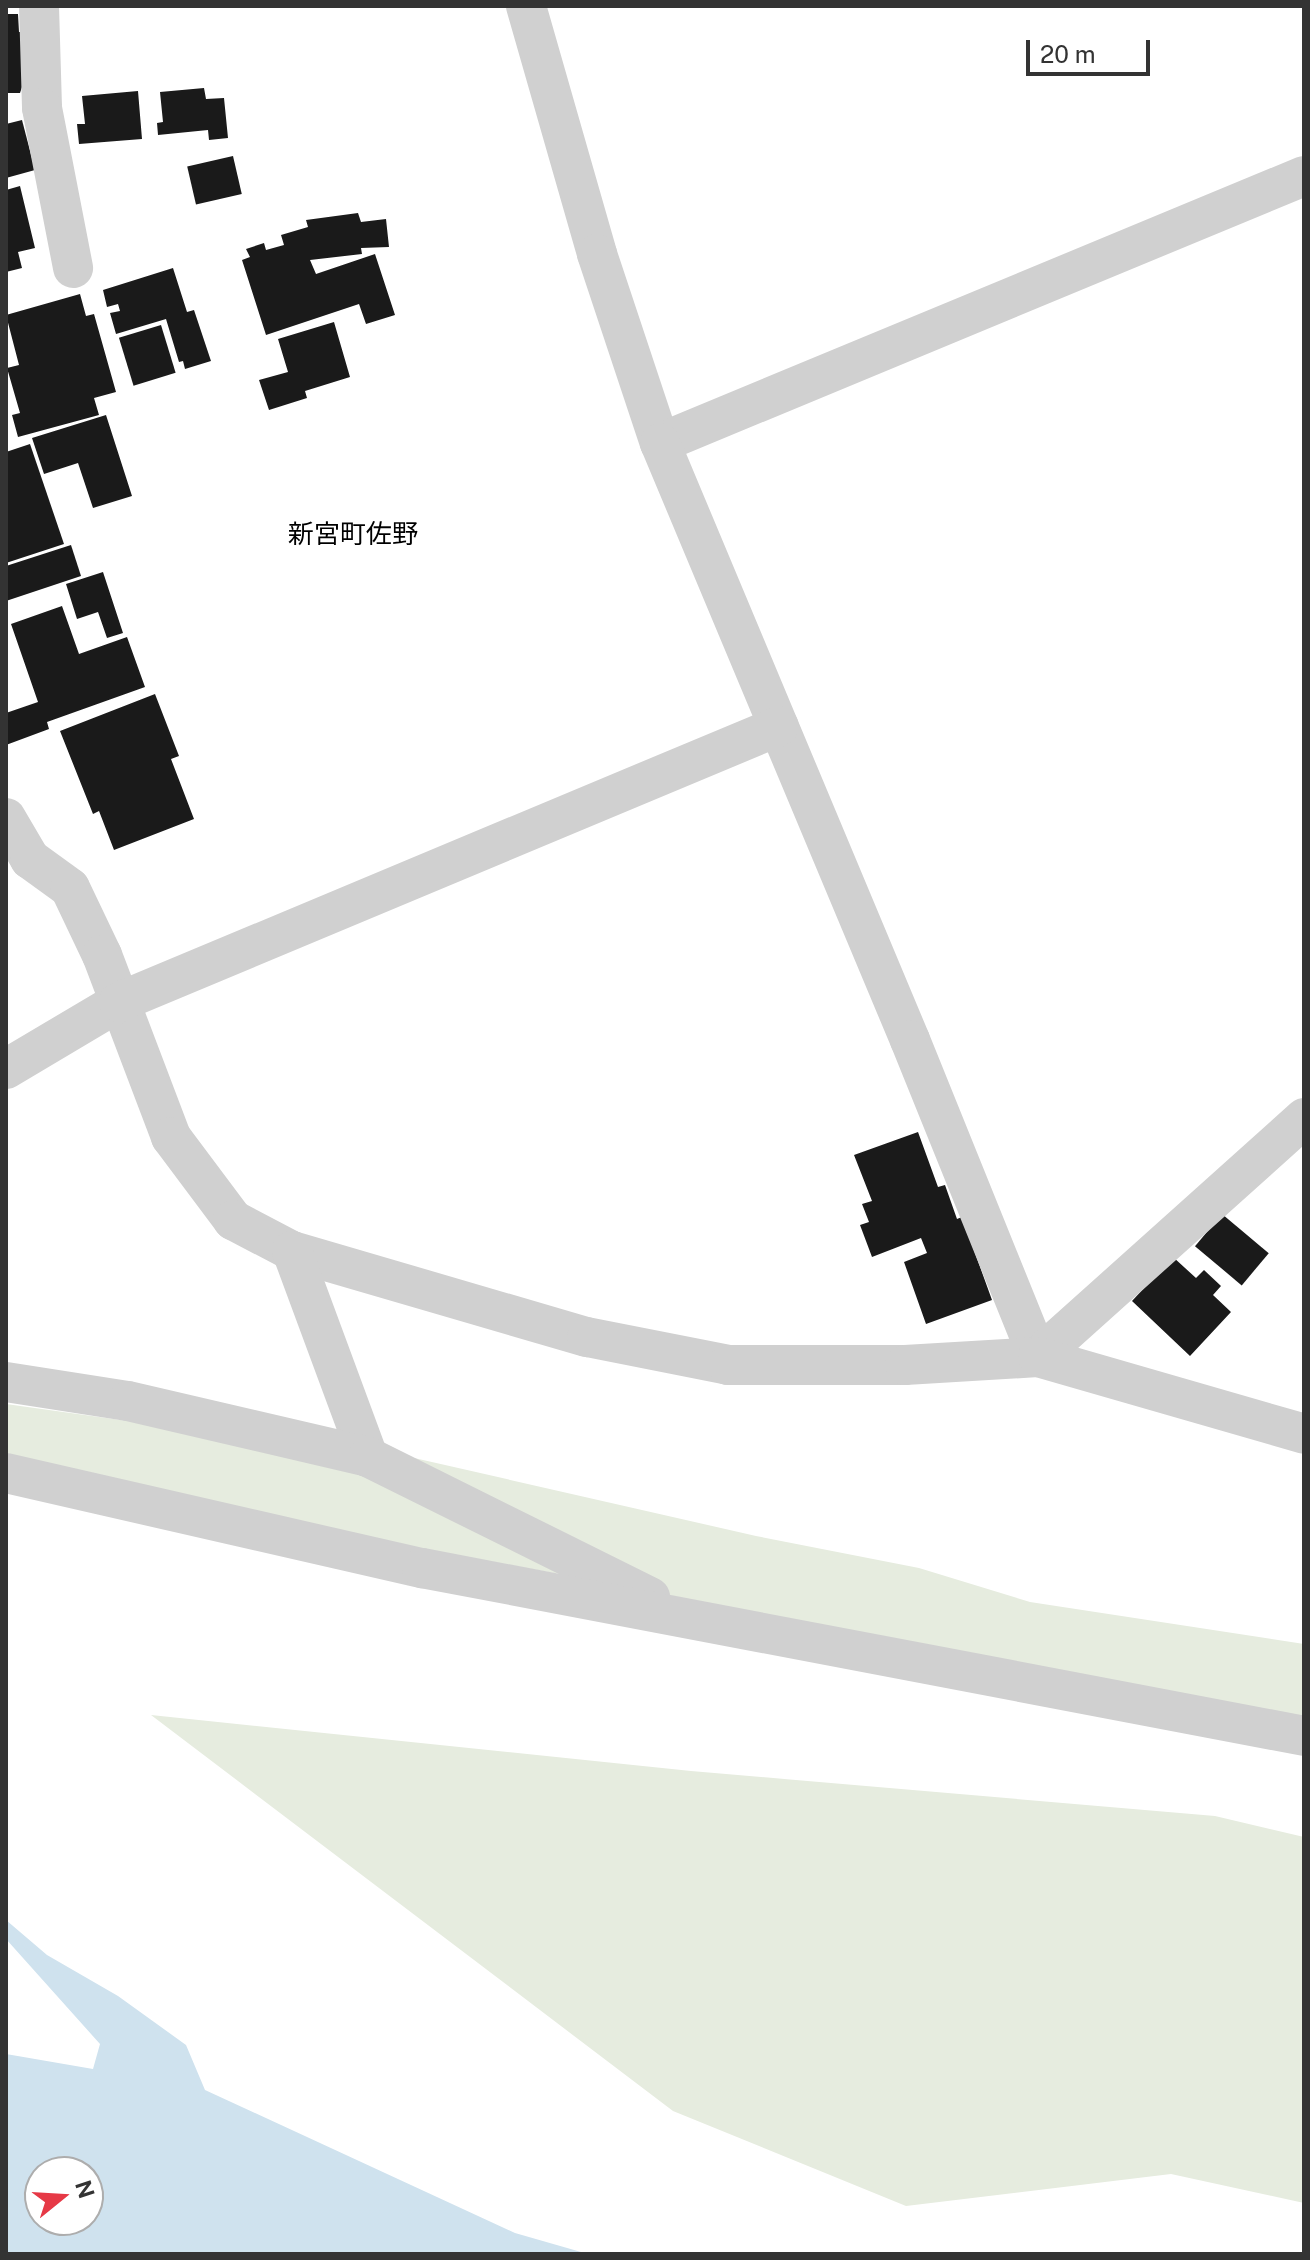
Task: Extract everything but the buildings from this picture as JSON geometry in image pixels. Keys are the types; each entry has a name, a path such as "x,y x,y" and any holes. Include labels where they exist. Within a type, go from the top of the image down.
{"street":[{"path":"39,6 42,108 73,268"},
{"path":"526,6 597,254 660,443 1038,1357"},
{"path":"660,443 1304,176"},
{"path":"6,1069 119,1002 779,726"},
{"path":"6,818 30,859 70,888 119,1002 171,1137 233,1220 292,1251 587,1337 728,1365 905,1365 1038,1357 1304,1434"},
{"path":"1038,1357 1304,1118"},
{"path":"292,1251 368,1457"},
{"path":"6,1382 128,1401 368,1457 693,1618"},
{"path":"6,1473 422,1568 1304,1736"}],"shaded area":[{"path":"6,1404 135,1422 372,1476 593,1580 415,1548 6,1461"},
{"path":"401,1455 756,1536 919,1568 1030,1602 1304,1644 1304,1719 697,1610 590,1550"},
{"path":"151,1715 691,1771 1215,1816 1304,1837 1304,2203 1171,2174 906,2206 673,2111"}],"water":[{"path":"6,1920 47,1955 118,1996 186,2045 205,2090 515,2233 588,2254 6,2254 6,2054 93,2069 100,2044 6,1939"}],"district":[{"name":"新宮町佐野","path":"353,534"}]}
